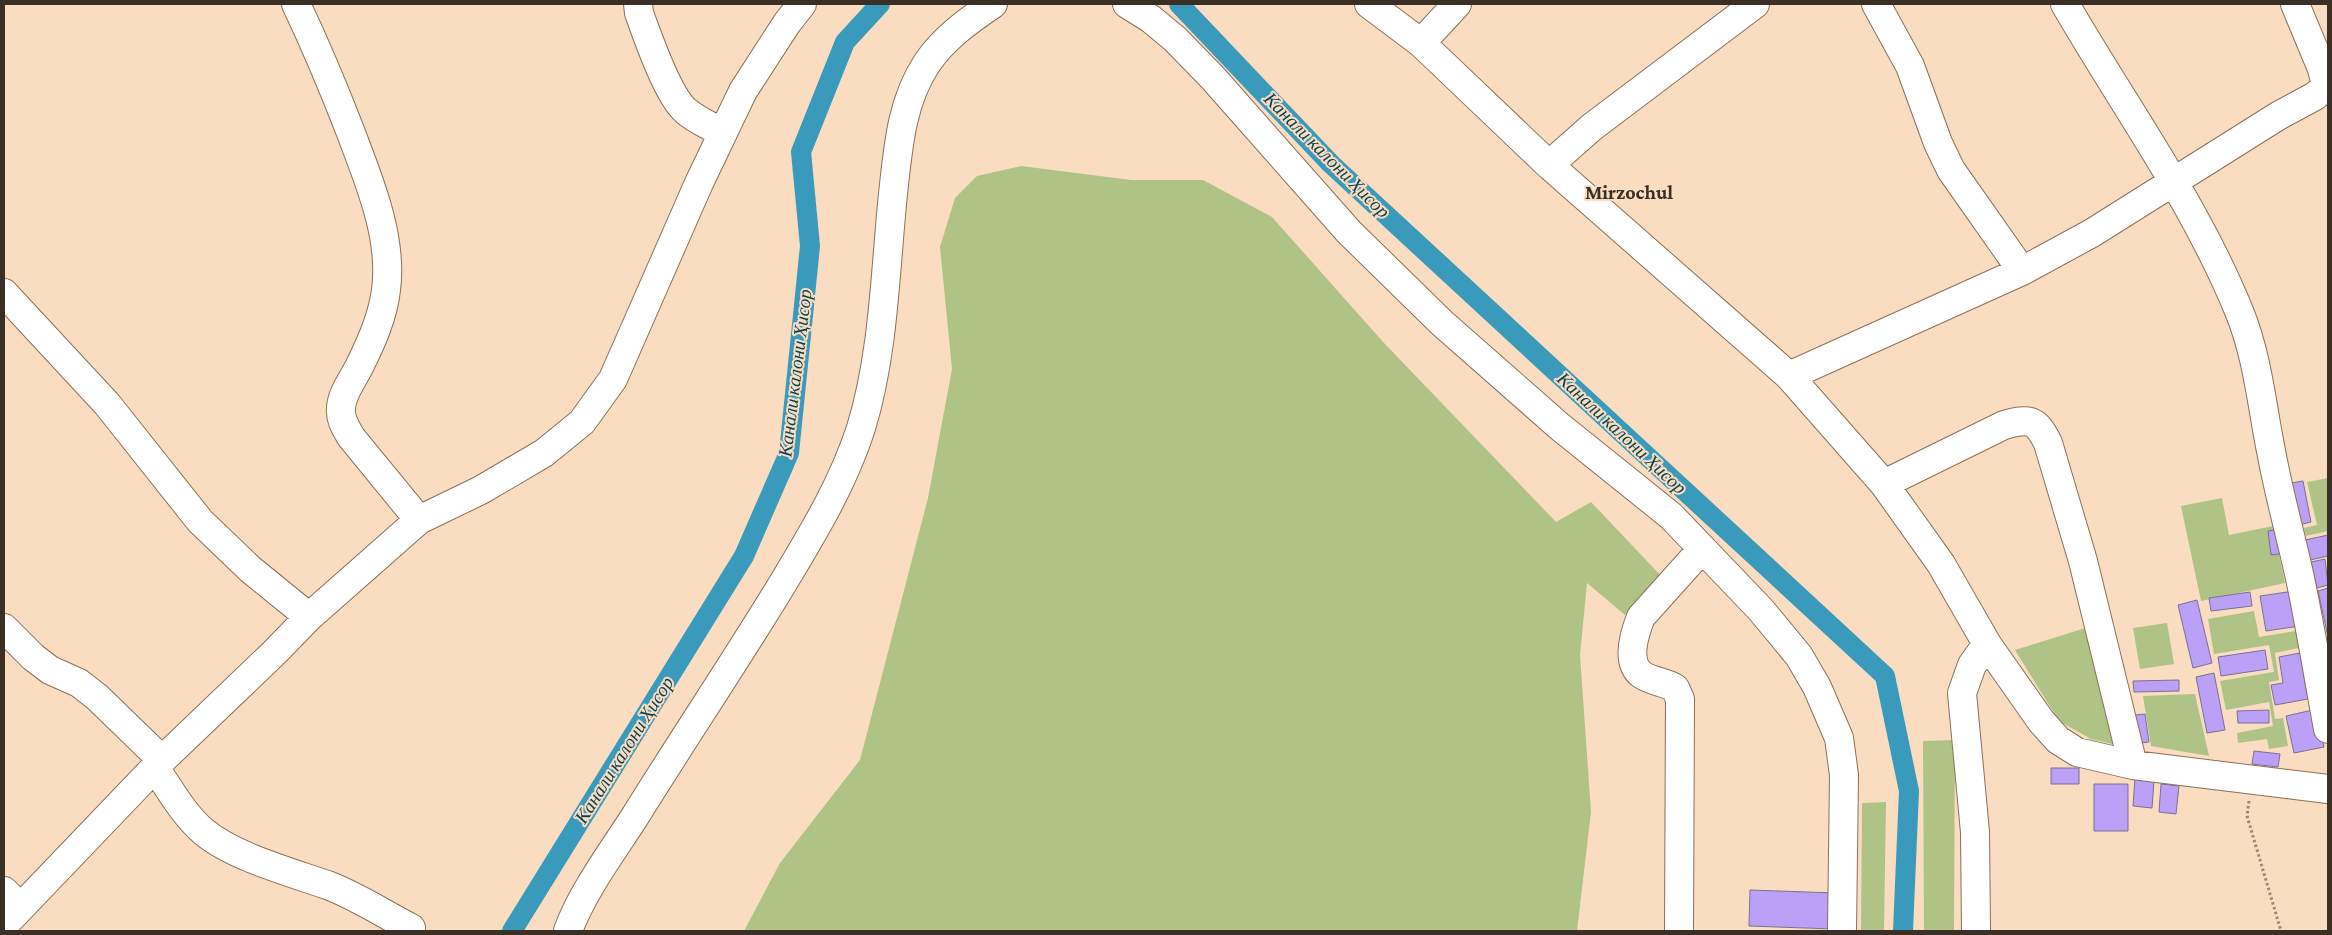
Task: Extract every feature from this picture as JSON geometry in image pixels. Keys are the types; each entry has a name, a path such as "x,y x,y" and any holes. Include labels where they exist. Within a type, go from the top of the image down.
{"street":[{"path":"296,4 323,62 362,161 377,206 387,256 386,290 377,330 345,393 340,408 342,422 419,520"},
{"path":"638,4 639,13 666,81 677,102 687,112 723,133"},
{"path":"9,908 274,653 309,616 419,520 481,490 544,453 582,422 613,379 699,183 743,91 787,23 802,4"},
{"path":"568,931 596,879 662,771 756,628 840,482 867,409 878,350 900,134 911,94 926,64 943,42 966,22 993,4"},
{"path":"1127,4 1163,29 1213,78 1349,232 1442,323 1559,426 1670,516 1761,610 1799,656 1817,687 1839,738 1844,775 1842,931"},
{"path":"1370,4 1420,43 1549,165 1789,376 1884,484 1941,564 1987,644 2041,721 2058,740 2077,752 2133,765 2328,789"},
{"path":"1420,43 1457,4"},
{"path":"1549,165 1592,127 1755,4"},
{"path":"1876,4 1910,66 1938,143 1951,170 2022,271"},
{"path":"2066,4 2098,62 2175,181 2214,256 2240,313 2253,357 2272,458 2301,584 2328,729"},
{"path":"1789,376 2022,271 2092,232 2278,116 2315,96 2322,89 2325,81 2295,4"},
{"path":"4,293 107,404 200,521 250,569 309,616"},
{"path":"1884,484 2004,425 2023,420 2034,423 2041,429 2048,443 2083,561 2133,765"},
{"path":"1679,931 1680,699 1675,688 1641,674 1634,661 1633,650 1636,630 1641,617 1702,549"},
{"path":"4,628 33,657 50,670 79,683 97,697 159,764 187,814 205,832 226,845 280,869 332,887 411,928"},
{"path":"1976,931 1975,832 1962,693 1972,666 1987,644"}],"path":[{"path":"2252,781 2247,816 2281,931"}],"green space":[{"path":"1021,166 1131,180 1203,180 1272,217 1384,343 1556,522 1591,502 1664,579 1625,615 1587,583 1580,655 1591,812 1577,931 744,931 780,863 860,760 928,498 952,369 940,247 955,198 977,176"},
{"path":"2328,478 2328,531 2306,536 2304,528 2317,525 2307,482"},
{"path":"2222,498 2229,535 2273,526 2285,583 2201,601 2181,506"},
{"path":"2254,611 2259,637 2296,631 2299,648 2275,653 2279,680 2269,682 2275,719 2283,718 2288,746 2269,749 2267,739 2238,743 2237,733 2273,726 2269,702 2226,710 2220,681 2274,672 2269,645 2214,654 2208,619"},
{"path":"2167,623 2174,664 2140,669 2133,628"},
{"path":"2095,625 2121,746 2091,739 2059,721 2015,650"},
{"path":"2195,694 2209,756 2151,746 2143,696"},
{"path":"1955,740 1954,931 1924,931 1923,741"},
{"path":"1886,802 1884,931 1861,931 1862,803"}],"building":[{"path":"2303,481 2311,522 2299,525 2291,483"},
{"path":"2283,529 2286,553 2271,555 2268,531"},
{"path":"2328,535 2328,556 2310,560 2305,540"},
{"path":"2325,559 2328,585 2317,588 2311,562"},
{"path":"2328,588 2328,637 2318,591"},
{"path":"2294,591 2300,626 2266,631 2260,596"},
{"path":"2250,592 2252,606 2211,611 2209,598"},
{"path":"2197,600 2212,663 2193,668 2178,605"},
{"path":"2265,650 2268,669 2221,676 2218,657"},
{"path":"2300,653 2308,699 2275,705 2271,685 2283,683 2279,657"},
{"path":"2214,673 2225,730 2207,733 2196,677"},
{"path":"2179,680 2179,691 2134,692 2133,681"},
{"path":"2317,709 2324,747 2294,753 2286,716"},
{"path":"2269,710 2269,723 2238,723 2237,711"},
{"path":"2145,714 2149,742 2139,743 2135,715"},
{"path":"2254,751 2280,754 2278,767 2252,764"},
{"path":"2051,768 2079,768 2079,784 2051,784"},
{"path":"2135,778 2154,780 2152,808 2133,806"},
{"path":"2094,784 2128,784 2128,831 2094,831"},
{"path":"2161,784 2179,786 2176,814 2159,812"},
{"path":"1750,890 1835,893 1833,929 1749,926"}],"waterway":[{"name":"Канали калони Ҳисор","path":"512,931 744,556 789,453 810,246 801,152 845,42 880,4"},
{"name":"Канали калони Ҳисор","path":"1179,4 1331,164 1885,676 1909,791 1903,931"}],"district":[{"name":"Mirzochul","path":"1629,192"}]}
